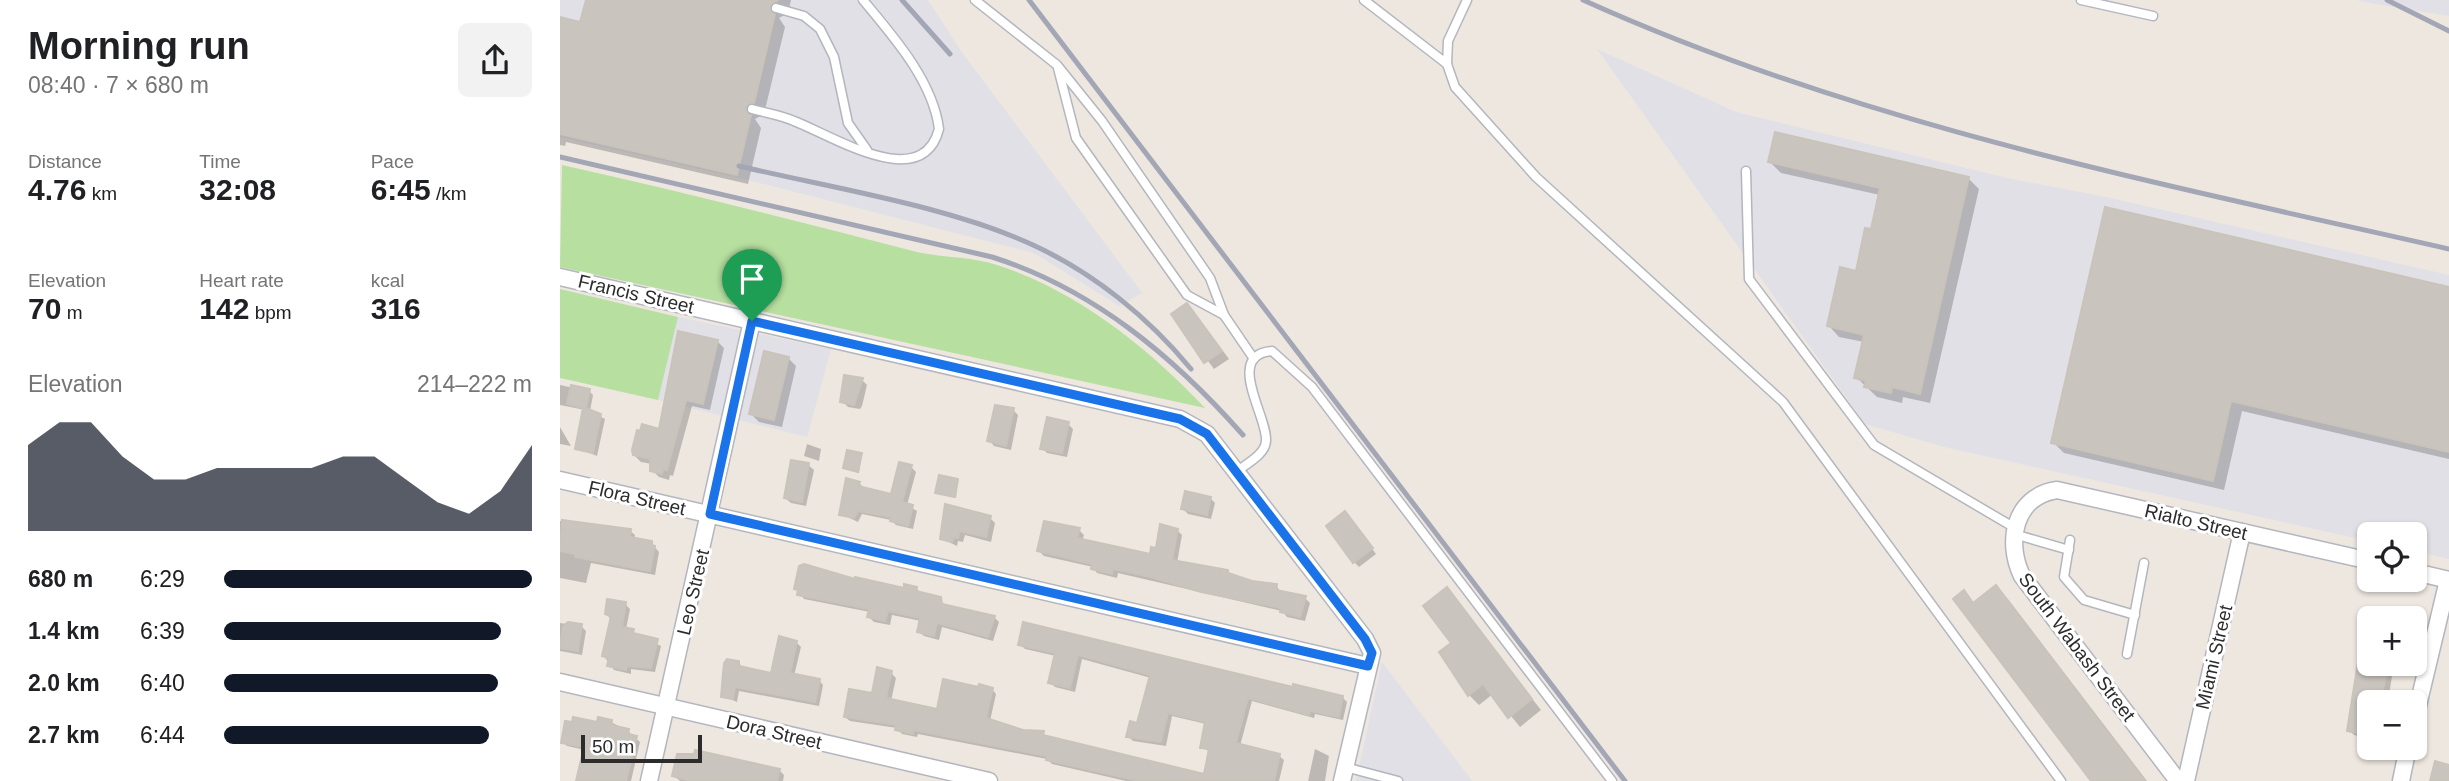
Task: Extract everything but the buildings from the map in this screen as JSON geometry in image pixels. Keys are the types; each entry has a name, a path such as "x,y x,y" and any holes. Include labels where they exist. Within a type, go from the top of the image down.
{"street":[{"name":"Francis Street","path":"560,277 1180,419 1201,429 1236,472"},
{"name":"Leo Street","path":"649,781 752,321"},
{"path":"1236,472 1365,639 1372,653 1344,774"},
{"name":"Flora Street","path":"560,480 1368,666"},
{"name":"Rialto Street","path":"2014,531 2027,503 2036,495 2057,489 2357,558"},
{"name":"South Wabash Street","path":"2014,531 2014,553 2022,576 2178,781"},
{"name":"Miami Street","path":"2186,781 2242,532"},
{"path":"2422,690 2448,580 2427,575"},
{"name":"Dora Street","path":"560,682 989,781"},
{"path":"2401,781 2405,760"}],"lane":[{"path":"752,109 790,119 894,160 919,158 930,150 939,129 937,116 912,65 863,0"},
{"path":"975,0 1057,65 1102,121 1210,278 1223,315 1254,359"},
{"path":"1364,0 1447,64"},
{"path":"1467,0 1448,41 1447,64 1455,87 1536,177 1783,402 2061,781"},
{"path":"2081,0 2153,16"},
{"path":"776,8 804,16 820,29 834,57 848,122 868,151"},
{"path":"1057,65 1076,138 1187,295 1223,315"},
{"path":"1746,171 1749,279 1874,445 2014,531 2069,550"},
{"path":"1236,472 1261,452 1266,441 1250,379 1254,359 1259,354 1272,351 1312,387 1612,781"},
{"path":"2070,540 2064,577 2084,600 2134,615"},
{"path":"2127,654 2144,564"},
{"path":"1344,774 1398,781"}],"shaded area":[{"path":"560,0 928,0 961,51 1142,293 1119,306 1034,253 752,181 560,137"},
{"path":"2356,0 2449,0 2449,16 2370,3"},
{"path":"1597,49 1736,112 2007,178 2106,197 2449,275 2449,559 2427,554 2427,522 2357,522 2357,538 1944,447 1865,424"},
{"path":"678,317 831,349 807,437 658,400"},
{"path":"1382,662 1472,781 1356,781"}],"green space":[{"path":"562,165 913,251 997,265 1055,289 1110,323 1160,364 1205,408 560,267"},
{"path":"560,289 678,317 658,400 560,378"}],"railway":[{"path":"902,0 950,54"},
{"path":"1029,0 1625,781"},
{"path":"1583,0 1687,44 1793,82 1901,116 2119,174 2449,249"},
{"path":"2387,0 2449,31"},
{"path":"560,157 992,257 1029,271 1064,287 1129,328 1188,378 1243,435"},
{"path":"739,166 889,199 965,219 1033,245 1078,269 1119,298 1157,332 1191,369"}],"route":[{"path":"752,321 1180,419 1196,426 1207,434 1365,639 1372,653 1368,666 710,514 752,321"}]}
